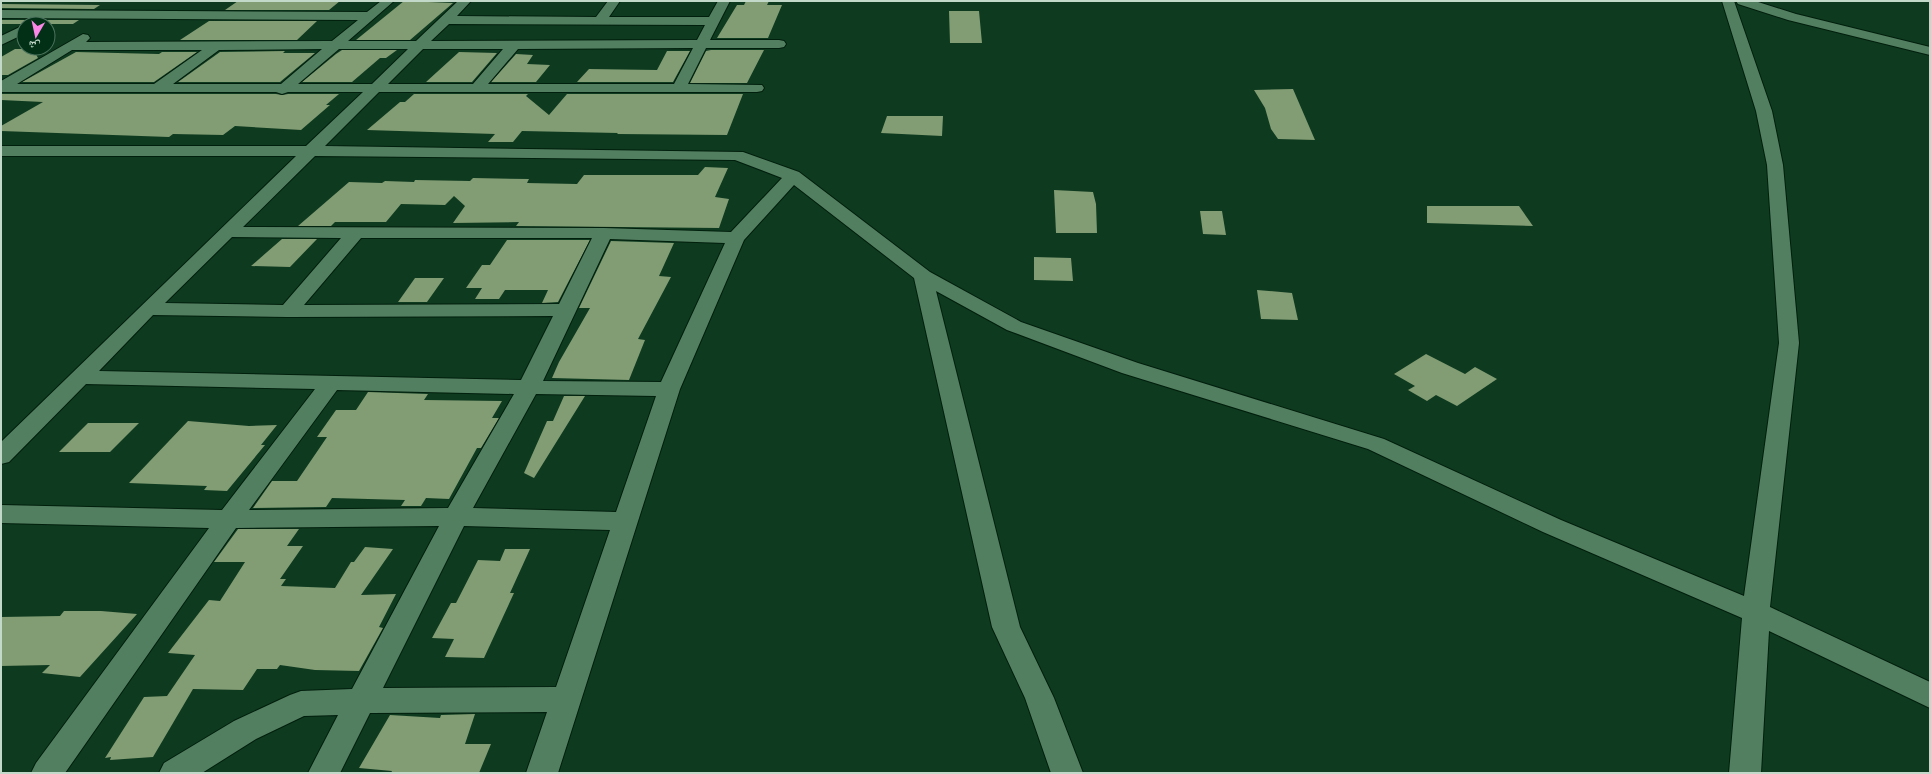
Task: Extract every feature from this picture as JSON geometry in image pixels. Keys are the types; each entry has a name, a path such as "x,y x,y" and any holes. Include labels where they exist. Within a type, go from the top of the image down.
{"street":[{"path":"48,16 76,1"},
{"path":"1,88 146,1"},
{"path":"282,90 388,1"},
{"path":"1,456 148,309 229,232 373,89 465,1"},
{"path":"599,21 614,1"},
{"path":"680,88 724,1"},
{"path":"1728,1 1764,111 1775,165 1789,343 1756,612 1746,773"},
{"path":"1742,1 1792,17 1930,51"},
{"path":"192,16 209,5"},
{"path":"1,14 370,16"},
{"path":"445,20 713,22"},
{"path":"1,41 16,33"},
{"path":"70,46 779,44"},
{"path":"476,89 514,45"},
{"path":"156,89 217,46"},
{"path":"1,88 282,90 757,88"},
{"path":"1,151 737,155 793,176 923,276 1014,326 1130,368 1376,444 1552,526 1756,612 1930,696"},
{"path":"542,773 669,389 736,238 793,176"},
{"path":"229,232 604,233 736,238"},
{"path":"288,311 355,233"},
{"path":"324,773 456,517 528,389 565,310 604,233"},
{"path":"923,276 1006,627 1029,674 1056,741 1066,773"},
{"path":"148,309 288,311 565,310"},
{"path":"79,377 332,382 528,389 669,389"},
{"path":"46,773 229,519 332,382"},
{"path":"1,514 229,519 456,517 625,521"},
{"path":"175,773 245,730 302,704 361,701 566,699"}],"building":[{"path":"238,1 340,1 329,10 225,10"},
{"path":"404,1 453,3 410,40 356,40"},
{"path":"746,1 769,1 767,5 782,5 768,38 717,38 737,5 744,5"},
{"path":"1,4 100,5 94,9 1,8"},
{"path":"949,11 979,11 982,43 950,43"},
{"path":"1,20 16,20 16,24 1,24"},
{"path":"56,20 79,20 73,24 56,24"},
{"path":"209,21 317,21 297,40 180,40"},
{"path":"16,49 16,56 37,56 38,58 8,75 1,75 1,57"},
{"path":"342,50 397,50 386,58 380,58 352,82 302,82"},
{"path":"764,50 747,83 690,83 706,51"},
{"path":"285,51 283,53 315,53 280,82 178,82 220,52"},
{"path":"667,51 690,51 673,82 577,82 589,69 657,70"},
{"path":"76,52 159,54 162,52 197,52 154,82 22,82"},
{"path":"459,52 497,53 472,82 426,82"},
{"path":"516,54 533,55 527,64 550,65 536,82 491,82"},
{"path":"1293,89 1315,140 1278,139 1271,129 1265,108 1254,90"},
{"path":"1,94 339,94 326,105 330,105 301,130 235,126 223,135 173,134 169,137 1,131 1,126 43,102 1,100"},
{"path":"414,94 528,94 526,96 549,115 567,94 743,94 727,135 522,131 513,142 488,142 495,134 367,130 400,102 405,102"},
{"path":"887,116 943,116 942,136 881,133"},
{"path":"705,167 728,168 715,197 729,199 719,228 516,226 519,222 453,223 465,206 454,196 445,205 401,204 386,222 335,222 331,226 298,226 349,182 382,183 385,181 414,182 415,180 470,181 473,178 529,179 527,183 577,184 584,175 698,175"},
{"path":"1054,190 1093,192 1096,204 1097,233 1056,233"},
{"path":"1427,206 1519,206 1533,226 1427,223"},
{"path":"1200,211 1222,211 1226,235 1203,234"},
{"path":"282,239 317,239 290,267 251,266"},
{"path":"507,240 590,240 558,302 542,303 548,290 505,290 499,299 475,299 482,288 466,288 482,265 490,265"},
{"path":"611,241 674,243 659,276 671,277 638,339 645,340 629,380 552,378 559,362 590,308 579,308"},
{"path":"1034,257 1071,258 1073,281 1034,280"},
{"path":"415,278 444,278 427,302 398,302"},
{"path":"1257,290 1292,293 1298,320 1261,319"},
{"path":"1426,354 1465,374 1475,367 1497,379 1457,406 1436,395 1427,401 1408,390 1415,386 1394,374"},
{"path":"368,392 428,394 424,400 502,401 492,418 499,418 481,448 477,448 449,499 426,498 421,506 401,506 405,500 332,498 326,507 253,508 272,481 297,481 327,437 317,437 336,410 356,410"},
{"path":"564,396 585,396 534,478 524,473 547,421 553,421"},
{"path":"188,421 249,426 277,425 261,445 265,445 227,491 204,490 207,486 129,483"},
{"path":"88,423 139,423 110,452 59,452"},
{"path":"238,529 299,529 287,546 303,546 280,579 286,579 281,586 335,588 351,562 354,562 365,547 393,549 361,595 396,594 379,627 383,628 359,671 315,670 280,665 277,669 257,669 243,690 193,689 153,757 110,760 111,757 105,758 144,697 167,696 195,655 168,653 209,600 220,601 245,562 214,562"},
{"path":"505,549 530,549 510,593 514,593 484,658 445,657 454,639 432,638 451,603 456,603 478,560 500,561"},
{"path":"64,611 101,611 137,614 80,677 42,673 50,665 1,666 1,617 60,616"},
{"path":"475,714 465,744 491,744 479,773 391,773 392,771 359,768 390,715 440,718 441,715"}]}
